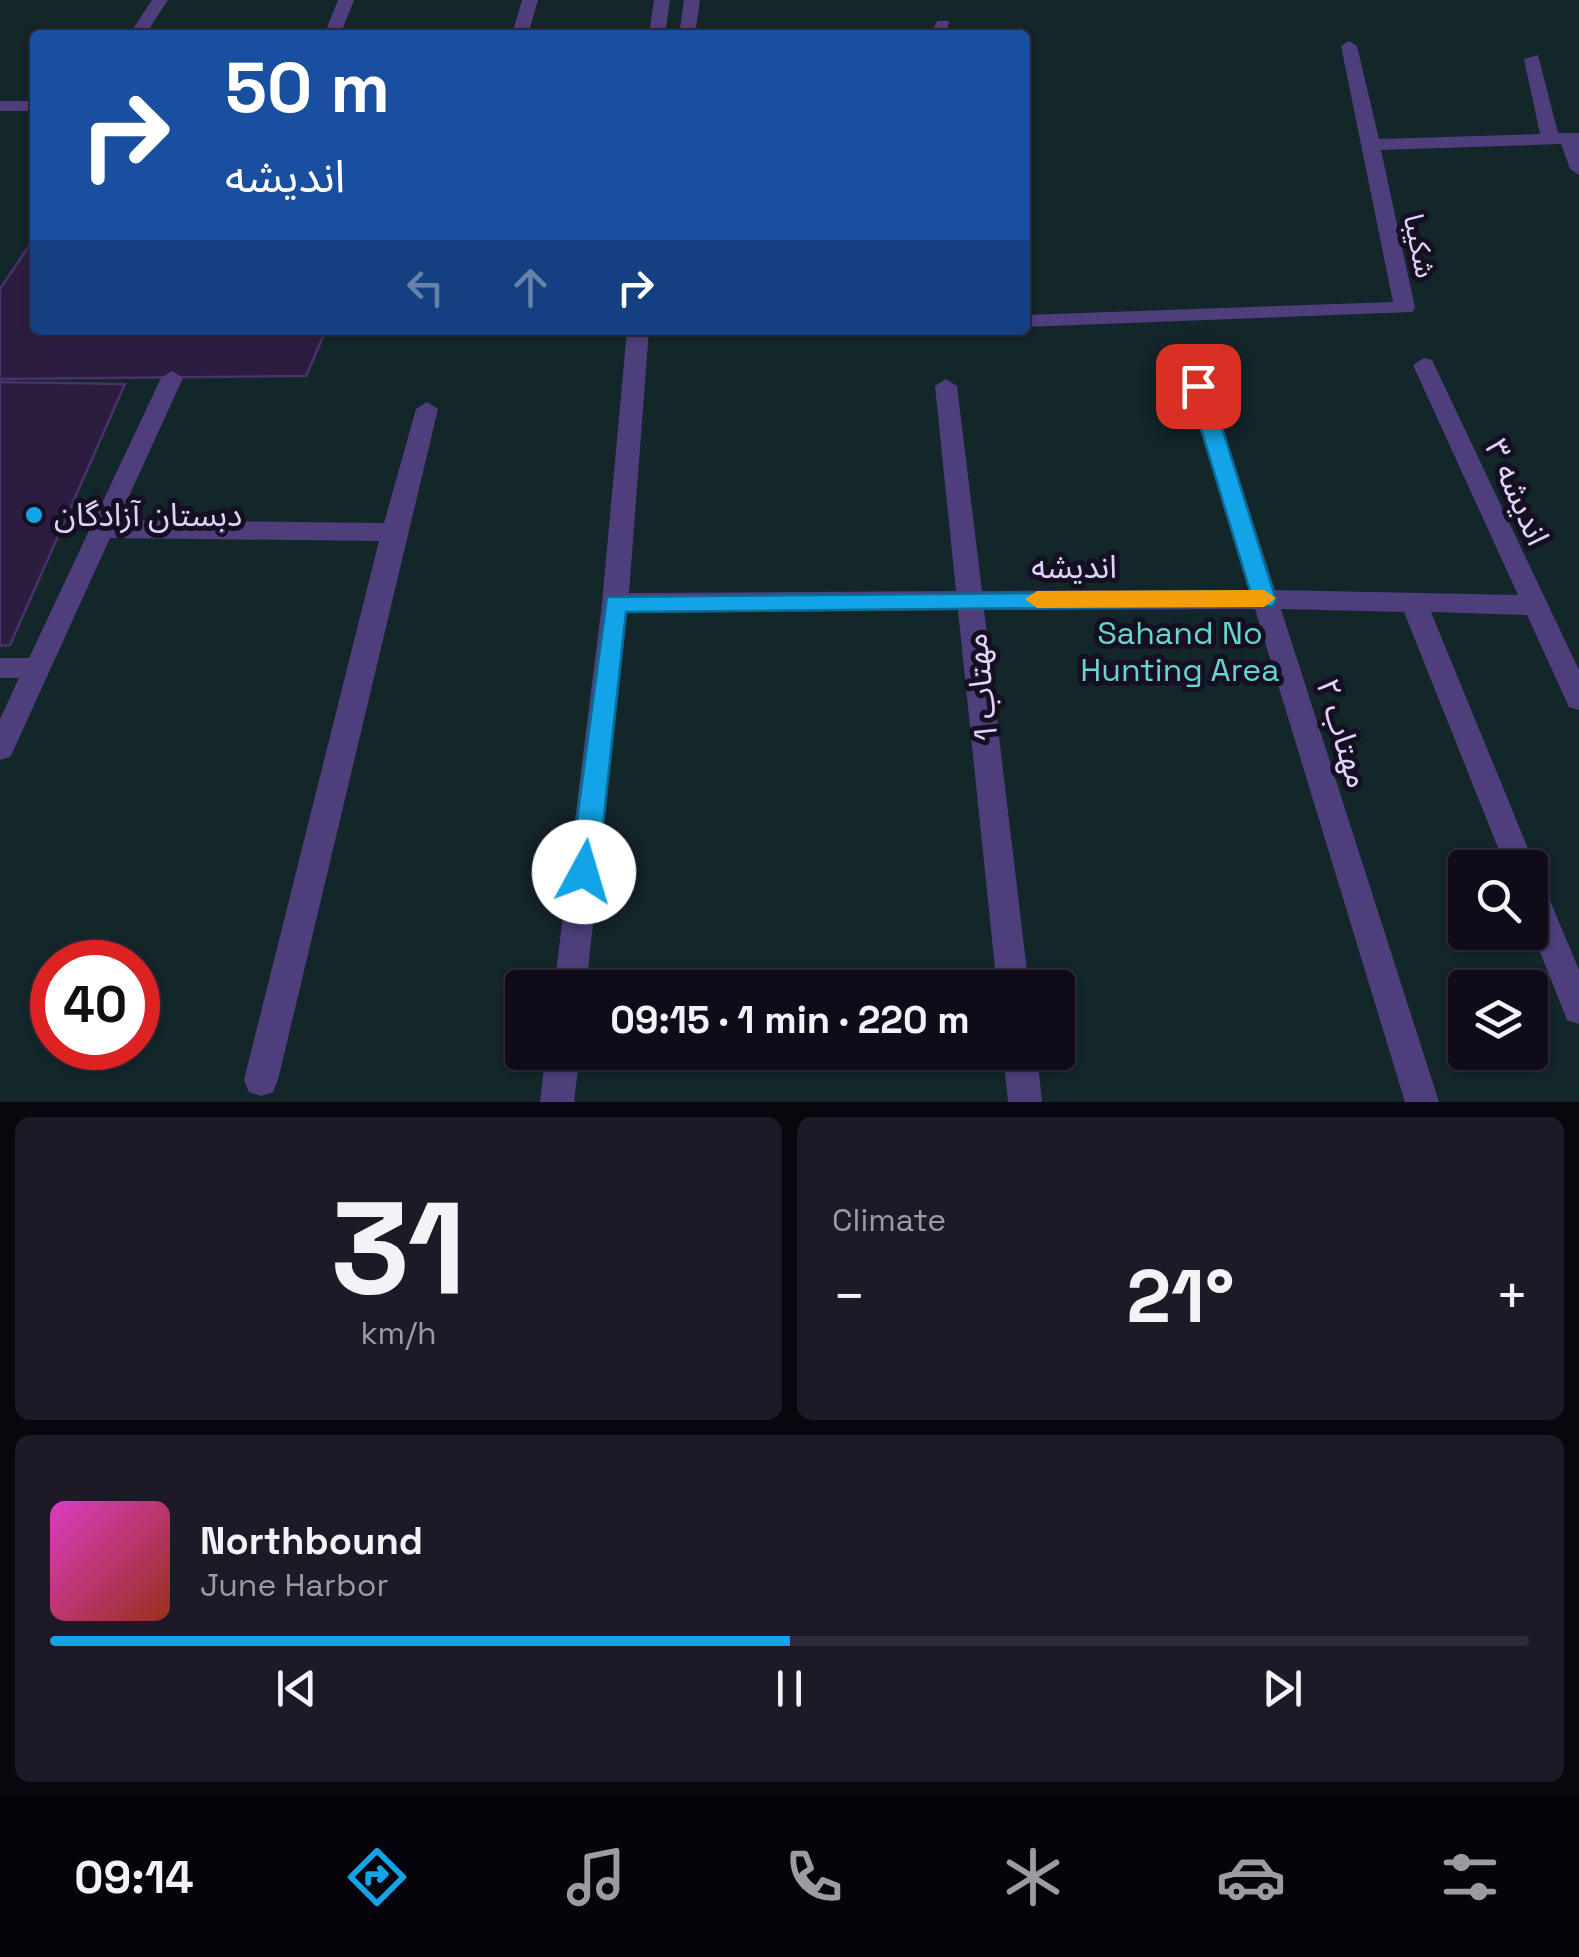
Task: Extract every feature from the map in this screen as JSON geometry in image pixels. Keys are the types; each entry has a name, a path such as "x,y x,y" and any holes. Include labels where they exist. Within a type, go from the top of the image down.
{"street":[{"path":"140,30 160,0"},
{"path":"334,30 346,0"},
{"path":"521,30 530,0"},
{"path":"658,30 662,0"},
{"path":"688,30 692,0"},
{"path":"1349,46 1371,145 1566,138"},
{"path":"1532,60 1579,169"},
{"path":"0,106 30,106"},
{"name":"شکیبا","path":"1030,321 1405,308 1371,145"},
{"path":"572,970 615,603 638,335"},
{"name":"اندیشه ۳","path":"1424,365 1532,605 1579,699"},
{"path":"0,749 172,378"},
{"name":"مهتاب 1","path":"946,386 1011,970"},
{"name":"مهتاب ۲","path":"1198,386 1422,1102"},
{"path":"261,1080 427,409"},
{"path":"100,529 394,532"},
{"name":"اندیشه","path":"615,603 971,599 1532,605"},
{"path":"1413,601 1515,850"},
{"path":"0,668 37,668"},
{"path":"1548,932 1579,1009"},
{"path":"557,1102 561,1070"},
{"path":"1022,1070 1025,1102"}],"green space":[{"name":"Sahand No Hunting Area","path":"0,0 1579,0 1579,1102 0,1102"}],"building":[{"path":"30,246 30,335 324,335 306,376 0,379 0,289"},
{"name":"دبستان آزادگان","path":"0,382 125,384 10,645 0,646"}],"slow traffic":[{"path":"1037,599 1264,598"}],"place":[{"name":"دبستان آزادگان","path":"34,515"}],"route":[{"path":"584,872 615,603 1264,600 1198,386"}]}
